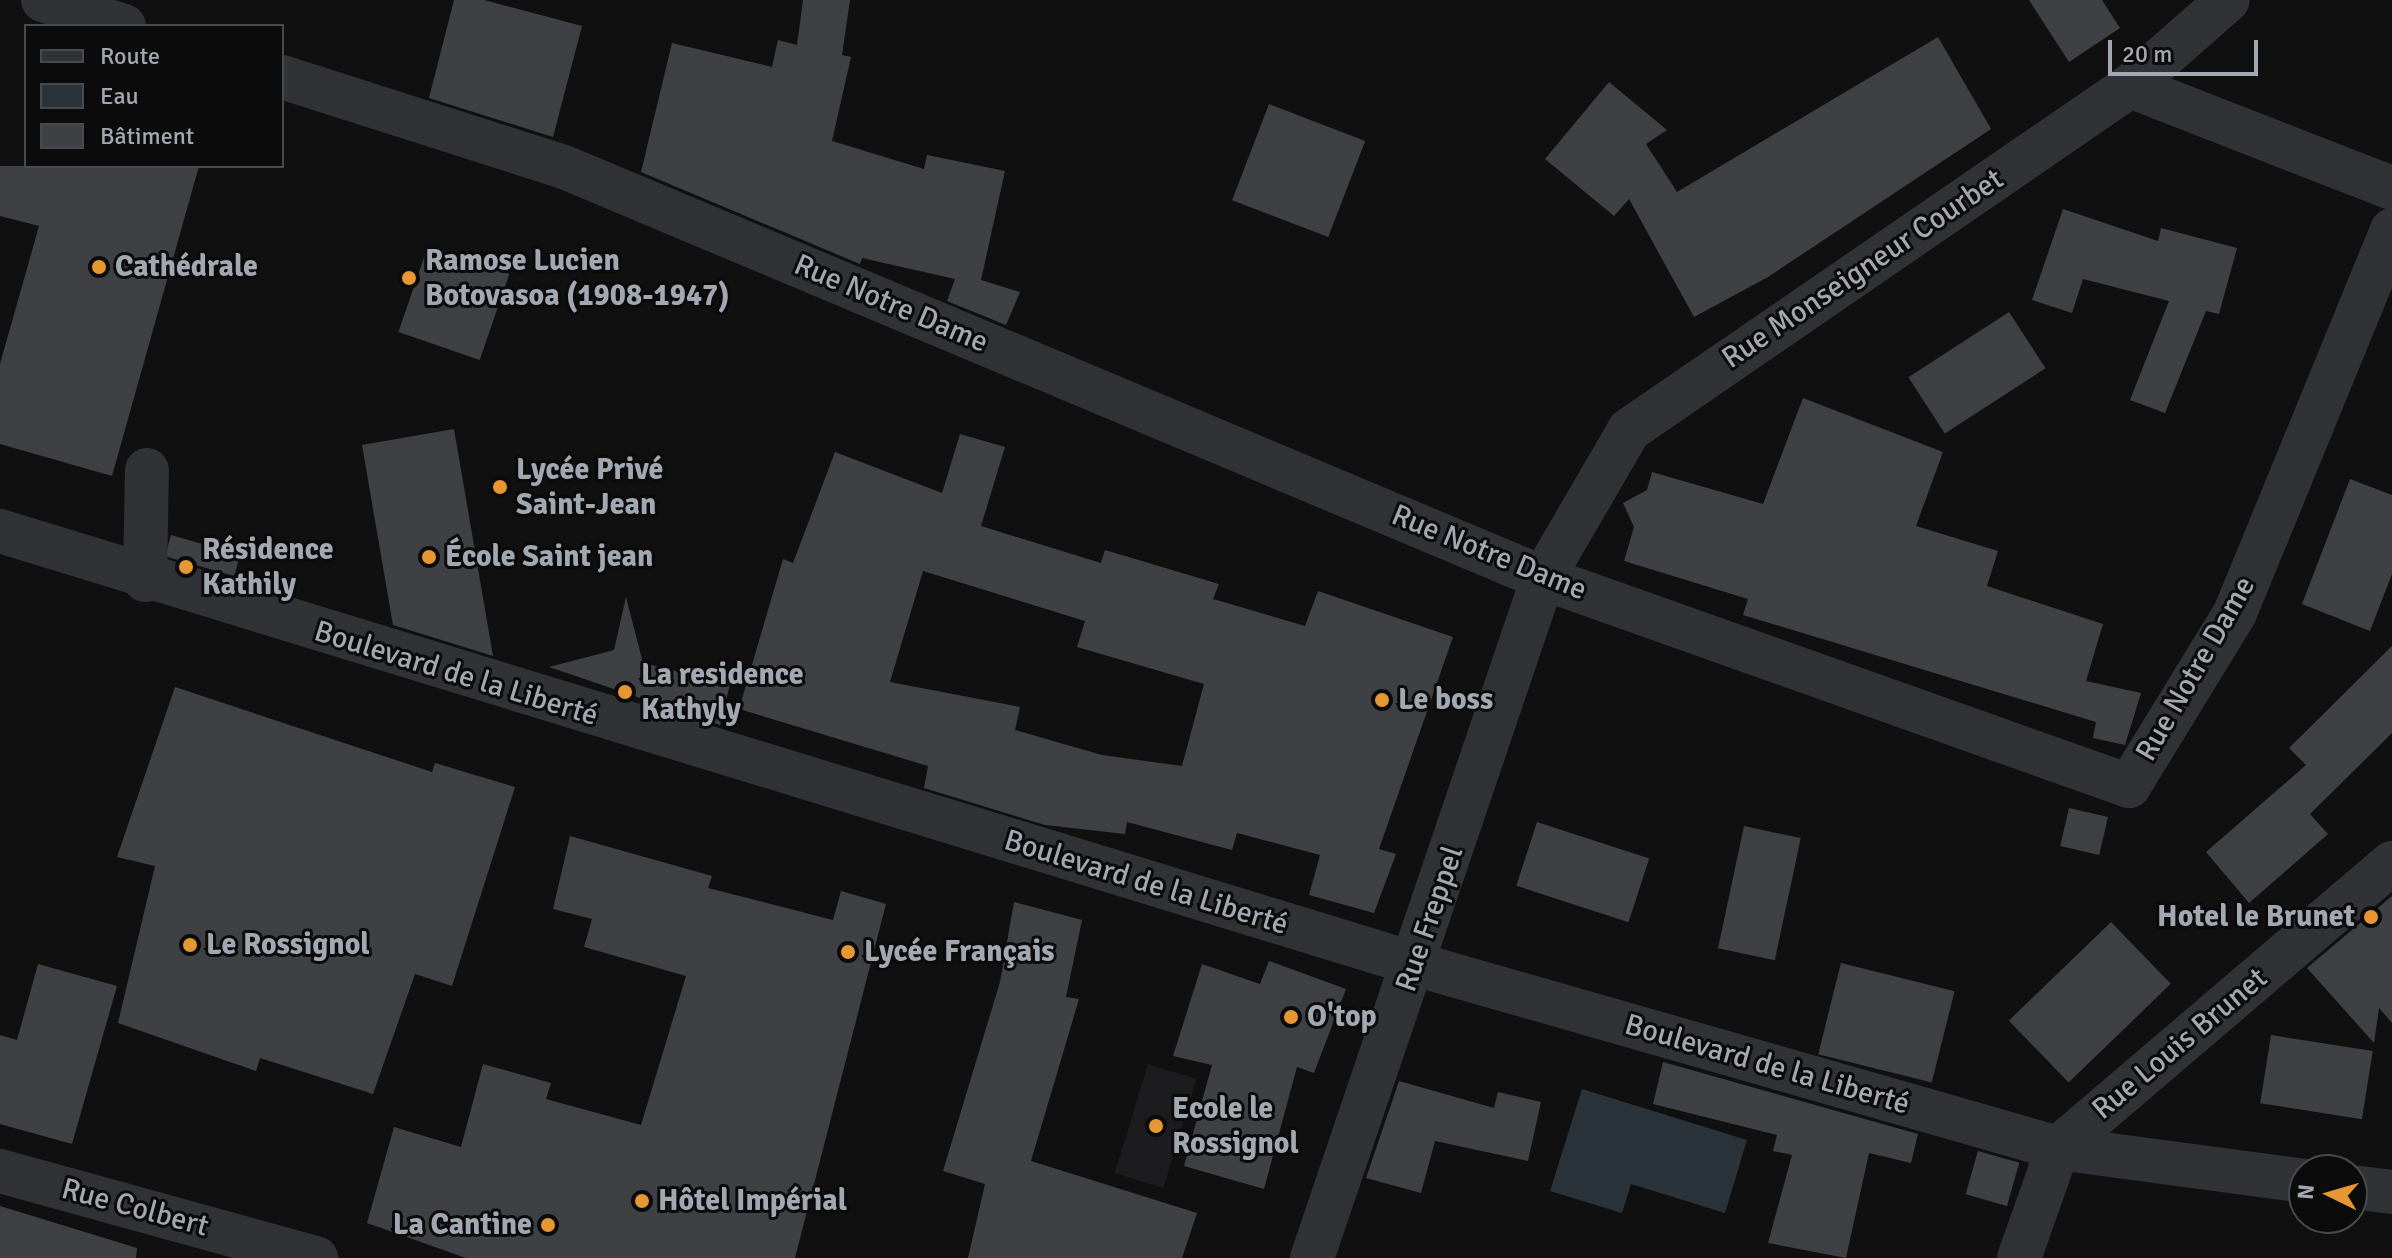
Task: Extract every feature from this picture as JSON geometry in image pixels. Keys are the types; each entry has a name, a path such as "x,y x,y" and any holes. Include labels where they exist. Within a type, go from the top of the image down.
{"street":[{"path":"43,0 118,24"},
{"name":"Rue Monseigneur Courbet","path":"1543,578 1629,430 2130,86 2228,0"},
{"name":"Rue Notre Dame","path":"284,78 564,167 1543,578 2129,786 2235,613 2392,230"},
{"path":"2130,86 2392,188"},
{"path":"145,580 147,470"},
{"name":"Boulevard de la Liberté","path":"0,531 145,580 1415,964 2058,1148 2288,1179"},
{"name":"Rue Freppel","path":"1312,1258 1415,964 1543,578"},
{"name":"Rue Louis Brunet","path":"2058,1148 2392,863"},
{"path":"2019,1258 2058,1148"},
{"name":"Rue Colbert","path":"0,1171 316,1258"},
{"path":"2368,1189 2392,1192"}],"shaded area":[{"name":"Ecole le Rossignol","path":"1148,1064 1197,1079 1163,1188 1115,1173"}],"water":[{"path":"1582,1089 1747,1140 1725,1213 1631,1184 1622,1213 1550,1191"}],"building":[{"path":"454,0 484,0 582,26 553,137 429,98"},
{"path":"803,0 850,0 842,55 851,57 832,141 924,169 927,155 1005,171 981,280 1020,292 1006,325 947,301 955,279 862,258 860,264 641,172 672,43 772,67 778,40 797,45"},
{"path":"2029,0 2102,0 2120,28 2069,62"},
{"path":"1938,37 1991,129 1768,277 1694,317 1629,199 1614,216 1545,159 1609,82 1667,130 1646,144 1677,192"},
{"path":"1269,104 1365,141 1328,237 1232,200"},
{"name":"Cathédrale","path":"0,166 198,168 112,476 0,444 0,364 39,226 0,216"},
{"path":"2063,209 2158,241 2161,228 2237,248 2219,314 2206,311 2165,413 2130,400 2169,301 2083,279 2072,313 2032,300"},
{"path":"428,246 509,274 480,360 398,332"},
{"path":"2009,312 2045,368 1945,434 1908,377"},
{"path":"1803,398 1943,452 1916,526 1998,551 1987,586 2103,624 2086,681 2141,693 2125,745 2093,738 2096,722 1743,615 1748,599 1624,561 1634,527 1623,503 1647,490 1652,472 1763,504"},
{"name":"École Saint jean","path":"454,429 493,656 393,625 362,445"},
{"path":"960,434 1005,447 981,526 1101,563 1105,550 1219,584 1213,599 1305,626 1318,591 1453,637 1379,849 1396,854 1374,913 1309,895 1320,855 1237,833 1232,850 1127,822 1125,834 1045,825 924,788 928,766 739,709 783,559 793,563 835,452 942,493","holes":["923,571 1085,621 1077,647 1204,684 1182,766 1102,755 1015,730 1020,707 890,682"]},
{"path":"2350,479 2392,495 2392,574 2370,631 2302,604"},
{"path":"171,535 240,555 234,576 165,556"},
{"path":"626,597 643,663 730,684 720,725 549,667 614,650"},
{"path":"2392,646 2392,733 2310,814 2328,834 2249,903 2206,852 2306,765 2289,748"},
{"path":"175,687 432,772 435,763 515,787 452,986 415,974 373,1094 260,1058 256,1071 118,1023 155,866 117,857"},
{"path":"2069,808 2108,817 2099,855 2060,846"},
{"path":"1537,822 1649,858 1629,922 1516,886"},
{"path":"1744,826 1801,838 1775,960 1718,948"},
{"path":"570,836 712,876 708,888 833,920 841,891 886,904 795,1258 466,1258 367,1223 394,1127 461,1147 483,1064 551,1083 546,1099 641,1125 686,976 584,947 592,919 553,909"},
{"name":"Hotel le Brunet","path":"2392,896 2392,1023 2379,1008 2374,1043 2307,968"},
{"path":"1014,902 1082,920 1066,997 1079,999 1031,1161 1197,1213 1182,1258 968,1258 985,1184 943,1171 1000,982"},
{"path":"2111,922 2171,984 2069,1083 2009,1021"},
{"path":"1269,961 1346,989 1314,1073 1297,1067 1264,1189 1184,1166 1212,1065 1173,1056 1202,964 1260,984"},
{"path":"1841,963 1955,991 1932,1083 1818,1054"},
{"path":"38,964 117,986 72,1144 0,1124 0,1035 17,1040"},
{"path":"2271,1035 2373,1051 2362,1119 2260,1103"},
{"path":"1663,1062 1918,1134 1911,1163 1869,1153 1846,1258 1768,1243 1792,1155 1773,1151 1777,1135 1653,1104"},
{"path":"1399,1081 1494,1108 1498,1092 1541,1102 1528,1161 1435,1141 1421,1193 1366,1178"},
{"path":"1978,1151 2019,1163 2007,1206 1966,1194"},
{"path":"0,1206 137,1248 136,1258 0,1258"}],"place":[{"name":"Cathédrale","path":"99,267"},
{"name":"Ramose Lucien Botovasoa (1908-1947)","path":"409,278"},
{"name":"Lycée Privé Saint-Jean","path":"500,487"},
{"name":"École Saint jean","path":"429,557"},
{"name":"Résidence Kathily","path":"186,567"},
{"name":"La residence Kathyly","path":"625,692"},
{"name":"Le boss","path":"1382,700"},
{"name":"Hotel le Brunet","path":"2371,917"},
{"name":"Le Rossignol","path":"190,945"},
{"name":"Lycée Français","path":"848,952"},
{"name":"O'top","path":"1291,1017"},
{"name":"Ecole le Rossignol","path":"1156,1126"},
{"name":"Hôtel Impérial","path":"642,1201"},
{"name":"La Cantine","path":"548,1225"}]}
